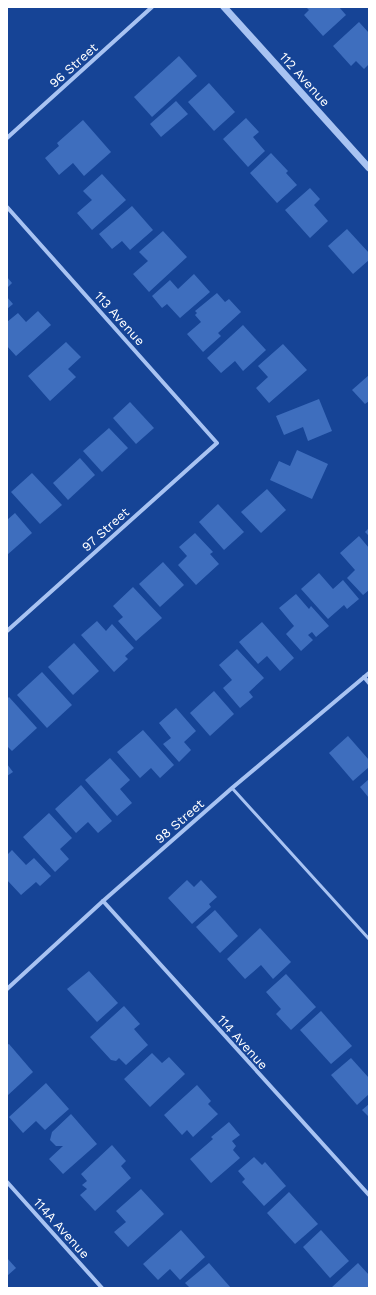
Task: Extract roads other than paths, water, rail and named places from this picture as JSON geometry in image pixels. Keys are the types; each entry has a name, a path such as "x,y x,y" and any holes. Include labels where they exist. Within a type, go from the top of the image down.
{"street":[{"name":"96 Street","path":"7,138 152,7"},
{"name":"112 Avenue","path":"224,7 369,168"},
{"name":"113 Avenue","path":"7,207 217,443"},
{"name":"97 Street","path":"7,631 217,443"},
{"name":"98 Street","path":"7,989 103,901 232,788 369,673"},
{"path":"364,678 369,683"},
{"name":"114 Avenue","path":"103,901 369,1195"},
{"name":"114A Avenue","path":"7,1182 102,1288"}],"lane":[{"path":"232,788 369,939"}]}
